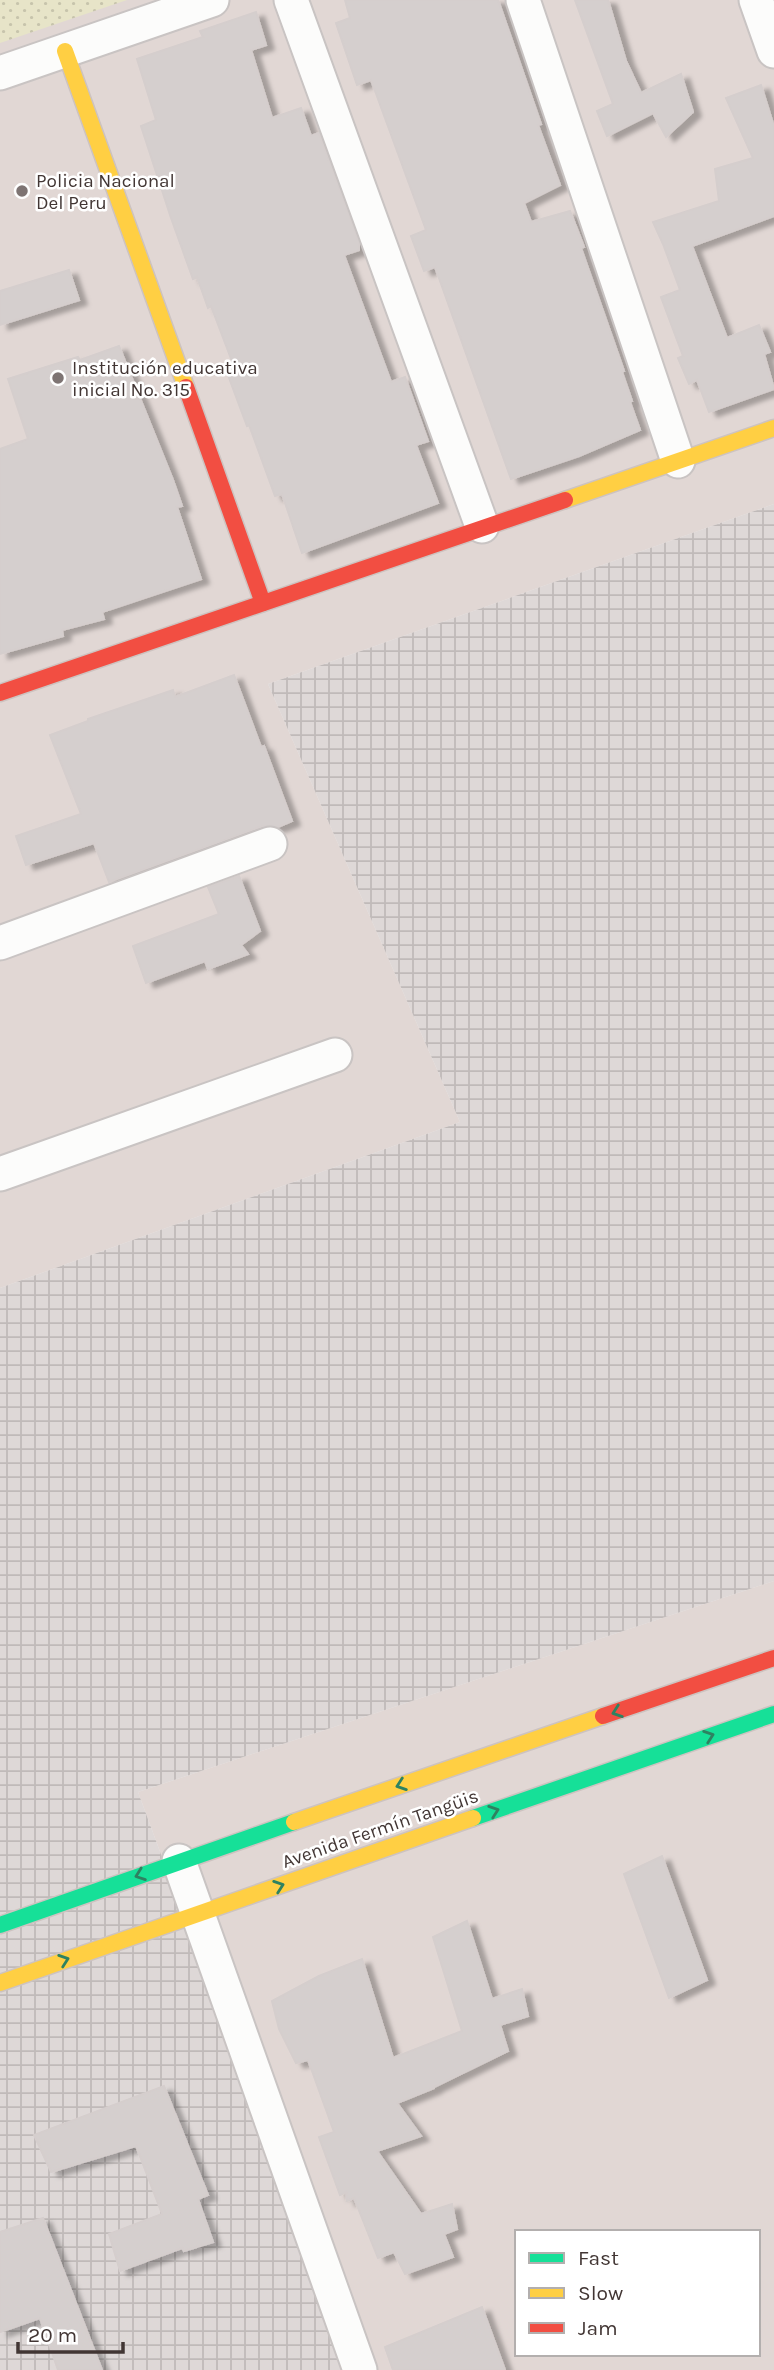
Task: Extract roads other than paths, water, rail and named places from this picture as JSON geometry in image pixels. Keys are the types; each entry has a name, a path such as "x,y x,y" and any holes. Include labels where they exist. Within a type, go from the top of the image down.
{"main road":[{"path":"65,51 263,603"},
{"path":"0,693 774,428"},
{"name":"Avenida Fermín Tangüis","path":"0,1925 178,1861 774,1658"},
{"name":"Avenida Fermín Tangüis","path":"0,1983 774,1714"}],"street":[{"path":"0,74 212,0"},
{"path":"291,0 482,526"},
{"path":"523,0 678,461"},
{"path":"756,0 774,51"},
{"path":"0,943 270,844"},
{"path":"0,1174 335,1055"},
{"path":"178,1861 360,2370"}],"place":[{"name":"Policia Nacional Del Peru","path":"22,191"},
{"name":"Institución educativa inicial No. 315","path":"58,378"}]}
